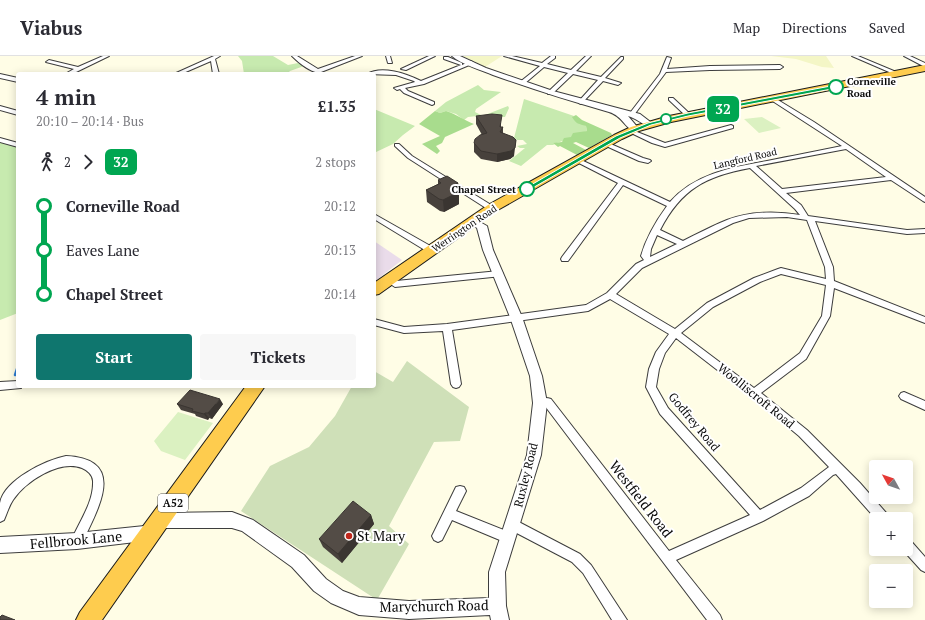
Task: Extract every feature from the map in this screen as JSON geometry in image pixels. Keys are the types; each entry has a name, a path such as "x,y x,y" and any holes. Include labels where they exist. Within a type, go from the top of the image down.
{"highway":[{"name":"Werrington Road","path":"376,289 492,208 633,130 649,124 688,115 925,68"},
{"name":"A52","path":"88,620 255,388"}],"street":[{"path":"182,72 218,56"},
{"path":"294,56 318,72"},
{"path":"322,72 360,56"},
{"path":"388,56 390,62"},
{"path":"409,68 425,57 433,56"},
{"path":"506,56 618,83"},
{"path":"550,92 589,56"},
{"path":"854,56 898,74"},
{"path":"906,56 925,65"},
{"path":"522,83 553,57"},
{"path":"446,58 458,60 581,102 614,111 632,114 642,118 649,124"},
{"path":"581,102 621,58"},
{"path":"632,114 664,71 669,58"},
{"path":"72,72 104,59"},
{"path":"212,59 215,72"},
{"path":"49,62 78,69"},
{"path":"432,103 400,88 422,83 470,64"},
{"path":"664,71 710,68 780,67"},
{"path":"376,74 395,72 406,75 422,83"},
{"path":"0,76 16,80"},
{"path":"671,99 688,115"},
{"path":"773,99 848,147 925,200"},
{"path":"0,108 16,112"},
{"path":"614,111 627,119 633,130 654,142 665,144 730,127"},
{"path":"0,140 16,144"},
{"path":"606,144 641,160 648,161"},
{"path":"397,145 410,157 492,208"},
{"name":"Langford Road","path":"648,261 646,252 670,206 687,188 700,180 726,171 848,147"},
{"path":"577,160 670,206"},
{"path":"752,166 781,191 808,218 829,267 830,284 826,316 803,356 754,393"},
{"path":"781,191 893,178"},
{"path":"565,259 622,182"},
{"path":"376,323 404,330 447,327 516,317 583,310 595,305 610,295 636,268 682,244 739,218 769,214 907,232 925,231"},
{"path":"376,217 431,250"},
{"name":"Ruxley Road","path":"473,221 482,226 488,250 516,317 536,376 540,403 534,454 497,572 498,613"},
{"path":"656,231 682,244"},
{"name":"Godfrey Road","path":"759,517 664,411 651,386 654,369 661,352 675,333 710,305 757,280 781,271 830,284 925,320"},
{"path":"388,280 394,284 498,274"},
{"name":"Woolliscroft Road","path":"610,295 675,333 754,393 803,433 877,512"},
{"path":"447,327 456,384"},
{"path":"0,386 16,385"},
{"path":"904,396 925,406"},
{"name":"Westfield Road","path":"540,403 547,402 715,620"},
{"path":"0,516 10,495 25,480 58,463 72,461 83,463 94,469 99,480 97,494 77,541"},
{"path":"667,558 759,517 805,492 830,471 837,469"},
{"path":"438,536 460,491"},
{"path":"450,514 510,531 576,558 586,569 620,620"},
{"name":"Marychurch Road","path":"156,527 232,520 247,525 298,561 320,585 337,597 358,606 498,613"},
{"name":"Fellbrook Lane","path":"0,545 77,541 156,527"},
{"path":"913,551 923,560"}],"shaded area":[{"path":"376,242 402,260 376,280"}],"green space":[{"path":"238,56 273,56 288,65 298,63 304,66 289,72 244,72 242,61"},
{"path":"463,56 502,56 485,67"},
{"path":"771,56 826,56 834,68 822,67 796,59"},
{"path":"478,85 484,90 501,92 476,109 475,112 485,115 508,106 509,108 505,117 501,117 500,115 496,114 468,117 464,120 456,114 446,111 440,113 435,111 446,102"},
{"path":"524,99 574,116 573,117 586,126 587,131 553,144 555,145 547,145 521,166 509,161 525,148 520,148 517,146 527,144 523,140 517,140 514,138"},
{"path":"376,110 415,126 393,144 376,152"},
{"path":"435,111 440,113 446,111 474,124 445,137 442,143 436,146 440,151 437,154 422,144 440,136 419,124"},
{"path":"576,115 582,120 611,133 612,135 589,148 576,142 573,143 586,150 577,155 560,146 558,147 553,143 562,142 564,138 571,137 573,133 587,131 586,126 573,119 572,117"},
{"path":"762,117 781,128 759,133 744,119"},
{"path":"0,142 16,146 16,314 0,320"},
{"path":"407,361 469,407 460,441 434,442 389,526 409,544 377,600 241,511 270,466 309,447 335,416 351,388 376,388 376,372 393,382"},
{"path":"178,412 213,423 185,460 161,451 154,441"}],"building":[{"path":"492,114 502,115 500,127 503,127 500,132 513,137 516,140 515,148 511,151 497,154 481,151 474,143 475,139 480,135 487,133 476,116"},
{"path":"447,176 458,183 456,184 459,185 453,188 459,192 443,200 426,190 441,183 438,180"},
{"path":"190,390 220,399 208,413 204,414 192,411 193,409 177,404"},
{"path":"353,501 371,515 338,554 319,539"},
{"path":"2,615 15,620 0,620"}],"bus line":[{"name":"32","path":"527,189 618,137 649,124 688,115 836,87"}],"place":[{"name":"Corneville Road","path":"836,87"},
{"name":"Chapel Street","path":"527,189"},
{"name":"St Mary","path":"349,536"}]}
